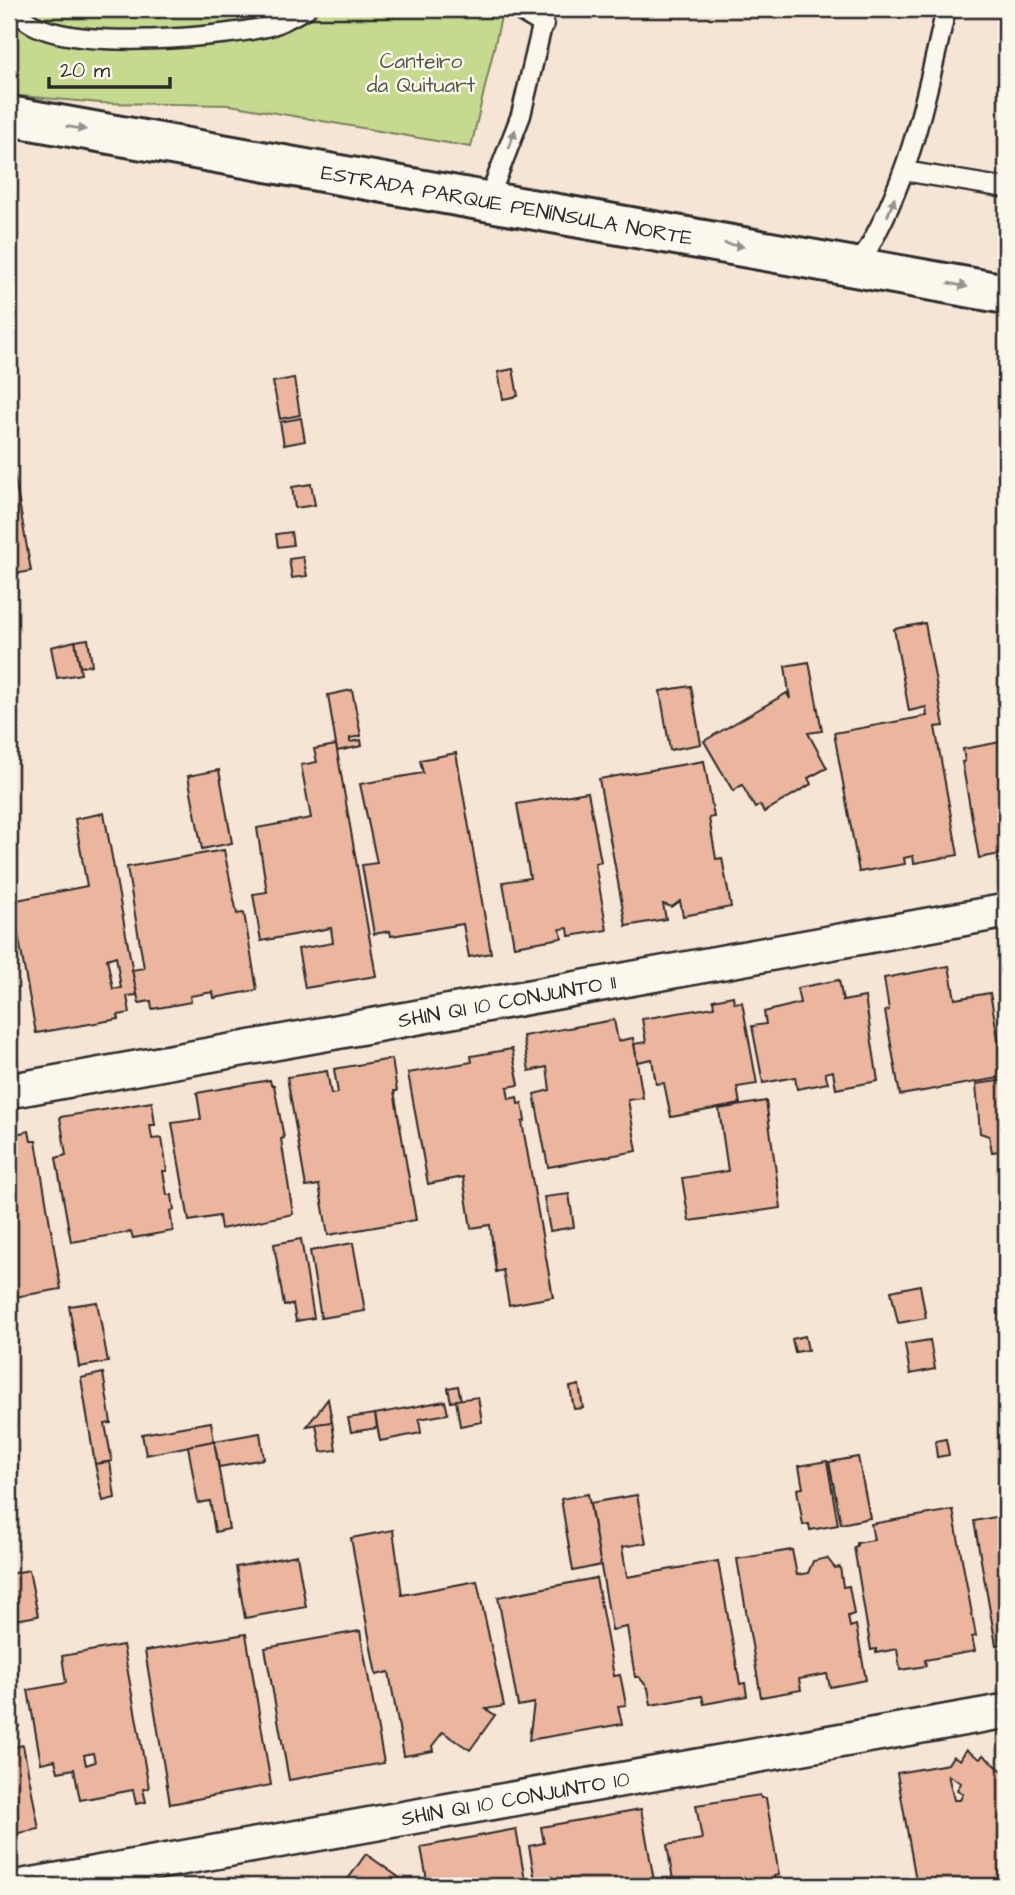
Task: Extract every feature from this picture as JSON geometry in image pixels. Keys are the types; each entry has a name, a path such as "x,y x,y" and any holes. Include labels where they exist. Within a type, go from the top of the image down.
{"main road":[{"name":"ESTRADA PARQUE PENÍNSULA NORTE","path":"9,116 1006,294"}],"street":[{"name":"SHIN QI 10 CONJUNTO 11","path":"9,1091 1006,911"},
{"name":"SHIN QI 10 CONJUNTO 10","path":"24,1886 1006,1711"}],"lane":[{"path":"17,9 27,24 43,30 130,42 269,27 306,9"},
{"path":"487,203 521,115 545,17 517,9"},
{"path":"858,266 884,224 904,171 922,116 946,9"},
{"path":"904,171 1006,188"}],"green space":[{"name":"Canteiro da Quituart","path":"9,9 503,9 471,147 230,105 101,103 9,95"}],"building":[{"path":"513,369 518,396 503,399 498,372"},
{"path":"294,378 300,415 280,419 273,382"},
{"path":"301,418 305,441 284,445 280,422"},
{"path":"9,444 31,571 9,575"},
{"path":"311,484 315,505 295,508 292,487"},
{"path":"291,532 293,545 278,547 276,534"},
{"path":"303,557 307,576 292,578 289,559"},
{"path":"925,623 944,726 935,727 958,855 914,863 913,856 904,858 905,864 859,872 834,733 927,716 926,707 909,711 894,629"},
{"path":"88,639 92,665 80,667 75,641"},
{"path":"75,641 81,674 57,678 51,647"},
{"path":"809,662 822,731 808,733 827,768 808,778 811,784 764,812 760,805 755,808 742,785 733,791 704,741 787,693 790,699 785,666"},
{"path":"691,686 701,744 670,750 660,691"},
{"path":"352,690 361,736 350,738 350,742 361,740 362,746 337,751 328,695"},
{"path":"1006,741 1006,853 979,858 962,762 965,761 963,749"},
{"path":"336,745 376,976 305,988 298,949 333,943 331,928 261,941 253,894 267,892 257,828 311,818 301,765 317,762 314,749"},
{"path":"456,753 491,953 469,957 463,924 391,936 390,931 374,934 362,865 377,863 360,784 423,773 420,760"},
{"path":"704,761 714,817 709,818 716,859 722,858 731,907 683,916 680,901 672,907 663,904 666,919 626,926 599,779"},
{"path":"219,770 232,843 202,849 188,776"},
{"path":"588,792 601,862 595,863 607,930 569,936 568,928 560,929 562,938 514,946 503,882 530,878 517,804"},
{"path":"104,813 137,995 127,996 130,1013 118,1015 119,1019 36,1033 12,901 87,886 75,819","holes":["116,956 121,988 113,989 107,959"]},
{"path":"224,850 237,914 244,913 257,990 214,998 213,992 190,996 191,1002 152,1009 151,1001 139,1003 132,970 144,968 127,867"},
{"path":"949,966 955,999 990,993 1005,1077 900,1095 885,1011 889,1010 884,978"},
{"path":"839,980 843,1001 865,997 878,1081 836,1089 833,1071 825,1073 828,1083 797,1089 795,1077 763,1083 752,1026 766,1024 764,1012 800,1003 797,988"},
{"path":"733,996 734,1003 742,1002 757,1084 737,1087 740,1104 671,1117 664,1083 656,1084 652,1059 637,1062 634,1044 646,1042 642,1019 714,1007 713,1000"},
{"path":"614,1020 618,1041 633,1038 643,1098 628,1100 637,1151 548,1167 534,1094 550,1090 547,1067 529,1071 523,1036"},
{"path":"512,1049 519,1085 507,1087 509,1099 517,1097 518,1104 522,1103 525,1121 522,1122 553,1297 509,1305 503,1270 496,1272 490,1225 471,1228 463,1177 428,1184 408,1073 472,1062 471,1056"},
{"path":"392,1059 397,1091 394,1091 416,1220 328,1235 319,1185 306,1187 287,1077 327,1071 331,1094 338,1093 334,1069"},
{"path":"270,1080 271,1085 274,1085 284,1138 281,1139 293,1214 221,1229 219,1216 189,1221 172,1123 201,1119 197,1093"},
{"path":"1006,1080 1006,1150 992,1152 989,1136 980,1133 976,1084"},
{"path":"766,1101 781,1208 689,1221 682,1178 728,1171 719,1109"},
{"path":"152,1102 155,1125 150,1125 152,1139 162,1138 167,1195 172,1195 174,1210 170,1211 173,1231 133,1238 131,1232 71,1242 56,1158 66,1155 60,1117"},
{"path":"15,1126 16,1134 29,1131 31,1141 36,1141 61,1289 9,1298 9,1127"},
{"path":"569,1194 574,1227 550,1231 544,1197"},
{"path":"301,1239 314,1318 296,1321 293,1304 284,1306 274,1244"},
{"path":"353,1243 365,1311 321,1318 310,1251"},
{"path":"920,1285 926,1318 898,1323 891,1291"},
{"path":"97,1302 108,1362 79,1367 69,1306"},
{"path":"805,1336 808,1350 795,1352 792,1339"},
{"path":"930,1340 935,1369 910,1374 905,1344"},
{"path":"103,1373 111,1423 105,1424 112,1461 95,1464 81,1378"},
{"path":"579,1385 583,1408 574,1409 570,1387"},
{"path":"458,1386 461,1400 451,1402 448,1388"},
{"path":"478,1397 482,1422 460,1426 456,1400"},
{"path":"328,1399 332,1422 307,1426"},
{"path":"445,1401 448,1414 419,1419 421,1433 380,1441 375,1414"},
{"path":"375,1414 377,1428 351,1432 348,1418"},
{"path":"211,1422 214,1441 146,1455 142,1434"},
{"path":"332,1422 336,1450 321,1452 316,1424"},
{"path":"260,1433 264,1459 219,1467 214,1441"},
{"path":"946,1439 949,1455 937,1457 935,1441"},
{"path":"214,1441 229,1529 215,1532 210,1501 198,1503 188,1446"},
{"path":"858,1457 870,1518 841,1524 829,1462"},
{"path":"827,1461 838,1525 810,1530 809,1524 803,1525 797,1489 803,1488 799,1466"},
{"path":"110,1462 115,1498 103,1501 95,1464"},
{"path":"588,1494 601,1565 573,1571 561,1499"},
{"path":"637,1495 646,1543 622,1547 627,1577 718,1561 740,1684 745,1683 747,1696 704,1704 702,1696 651,1705 648,1688 639,1677 635,1677 627,1627 612,1630 590,1503"},
{"path":"953,1510 976,1636 972,1637 975,1651 925,1660 926,1666 900,1670 897,1649 876,1653 876,1649 871,1650 854,1547 857,1543 874,1540 871,1524"},
{"path":"1006,1515 1006,1643 996,1645 974,1521"},
{"path":"393,1530 402,1595 477,1581 504,1706 486,1709 495,1715 470,1750 443,1732 432,1746 433,1751 404,1756 389,1672 376,1675 351,1538"},
{"path":"792,1550 797,1575 808,1573 813,1561 827,1558 835,1568 840,1567 843,1587 849,1586 854,1614 848,1616 850,1627 856,1625 866,1680 830,1687 827,1674 799,1679 801,1690 761,1697 737,1559"},
{"path":"297,1555 306,1607 245,1618 236,1567"},
{"path":"29,1570 38,1616 9,1621 9,1574"},
{"path":"596,1578 614,1676 620,1675 626,1705 618,1706 622,1724 529,1740 534,1703 518,1706 498,1597"},
{"path":"360,1631 384,1763 289,1780 265,1648"},
{"path":"246,1634 271,1785 170,1804 145,1651"},
{"path":"123,1645 149,1788 143,1789 146,1802 136,1804 133,1790 80,1800 74,1769 58,1772 55,1760 41,1763 28,1690 66,1683 62,1656","holes":["93,1753 95,1762 86,1765 84,1755"]},
{"path":"9,1702 16,1707 9,1717"},
{"path":"9,1717 19,1726 9,1741"},
{"path":"9,1741 11,1748 23,1745 39,1829 9,1835"},
{"path":"966,1750 980,1759 983,1755 1006,1774 1006,1886 917,1886 897,1773 948,1764 953,1756 960,1760","holes":["948,1775 961,1783 957,1790 963,1794 960,1800 954,1800"]},
{"path":"760,1795 761,1798 766,1798 779,1875 774,1876 775,1881 767,1882 767,1886 674,1886 667,1845 702,1839 696,1805"},
{"path":"641,1809 655,1886 555,1886 553,1877 535,1880 529,1846 544,1843 541,1827"},
{"path":"516,1829 526,1886 428,1886 421,1847"},
{"path":"366,1854 404,1881 400,1886 343,1886"},
{"path":"238,1880 239,1886 202,1886"}]}
